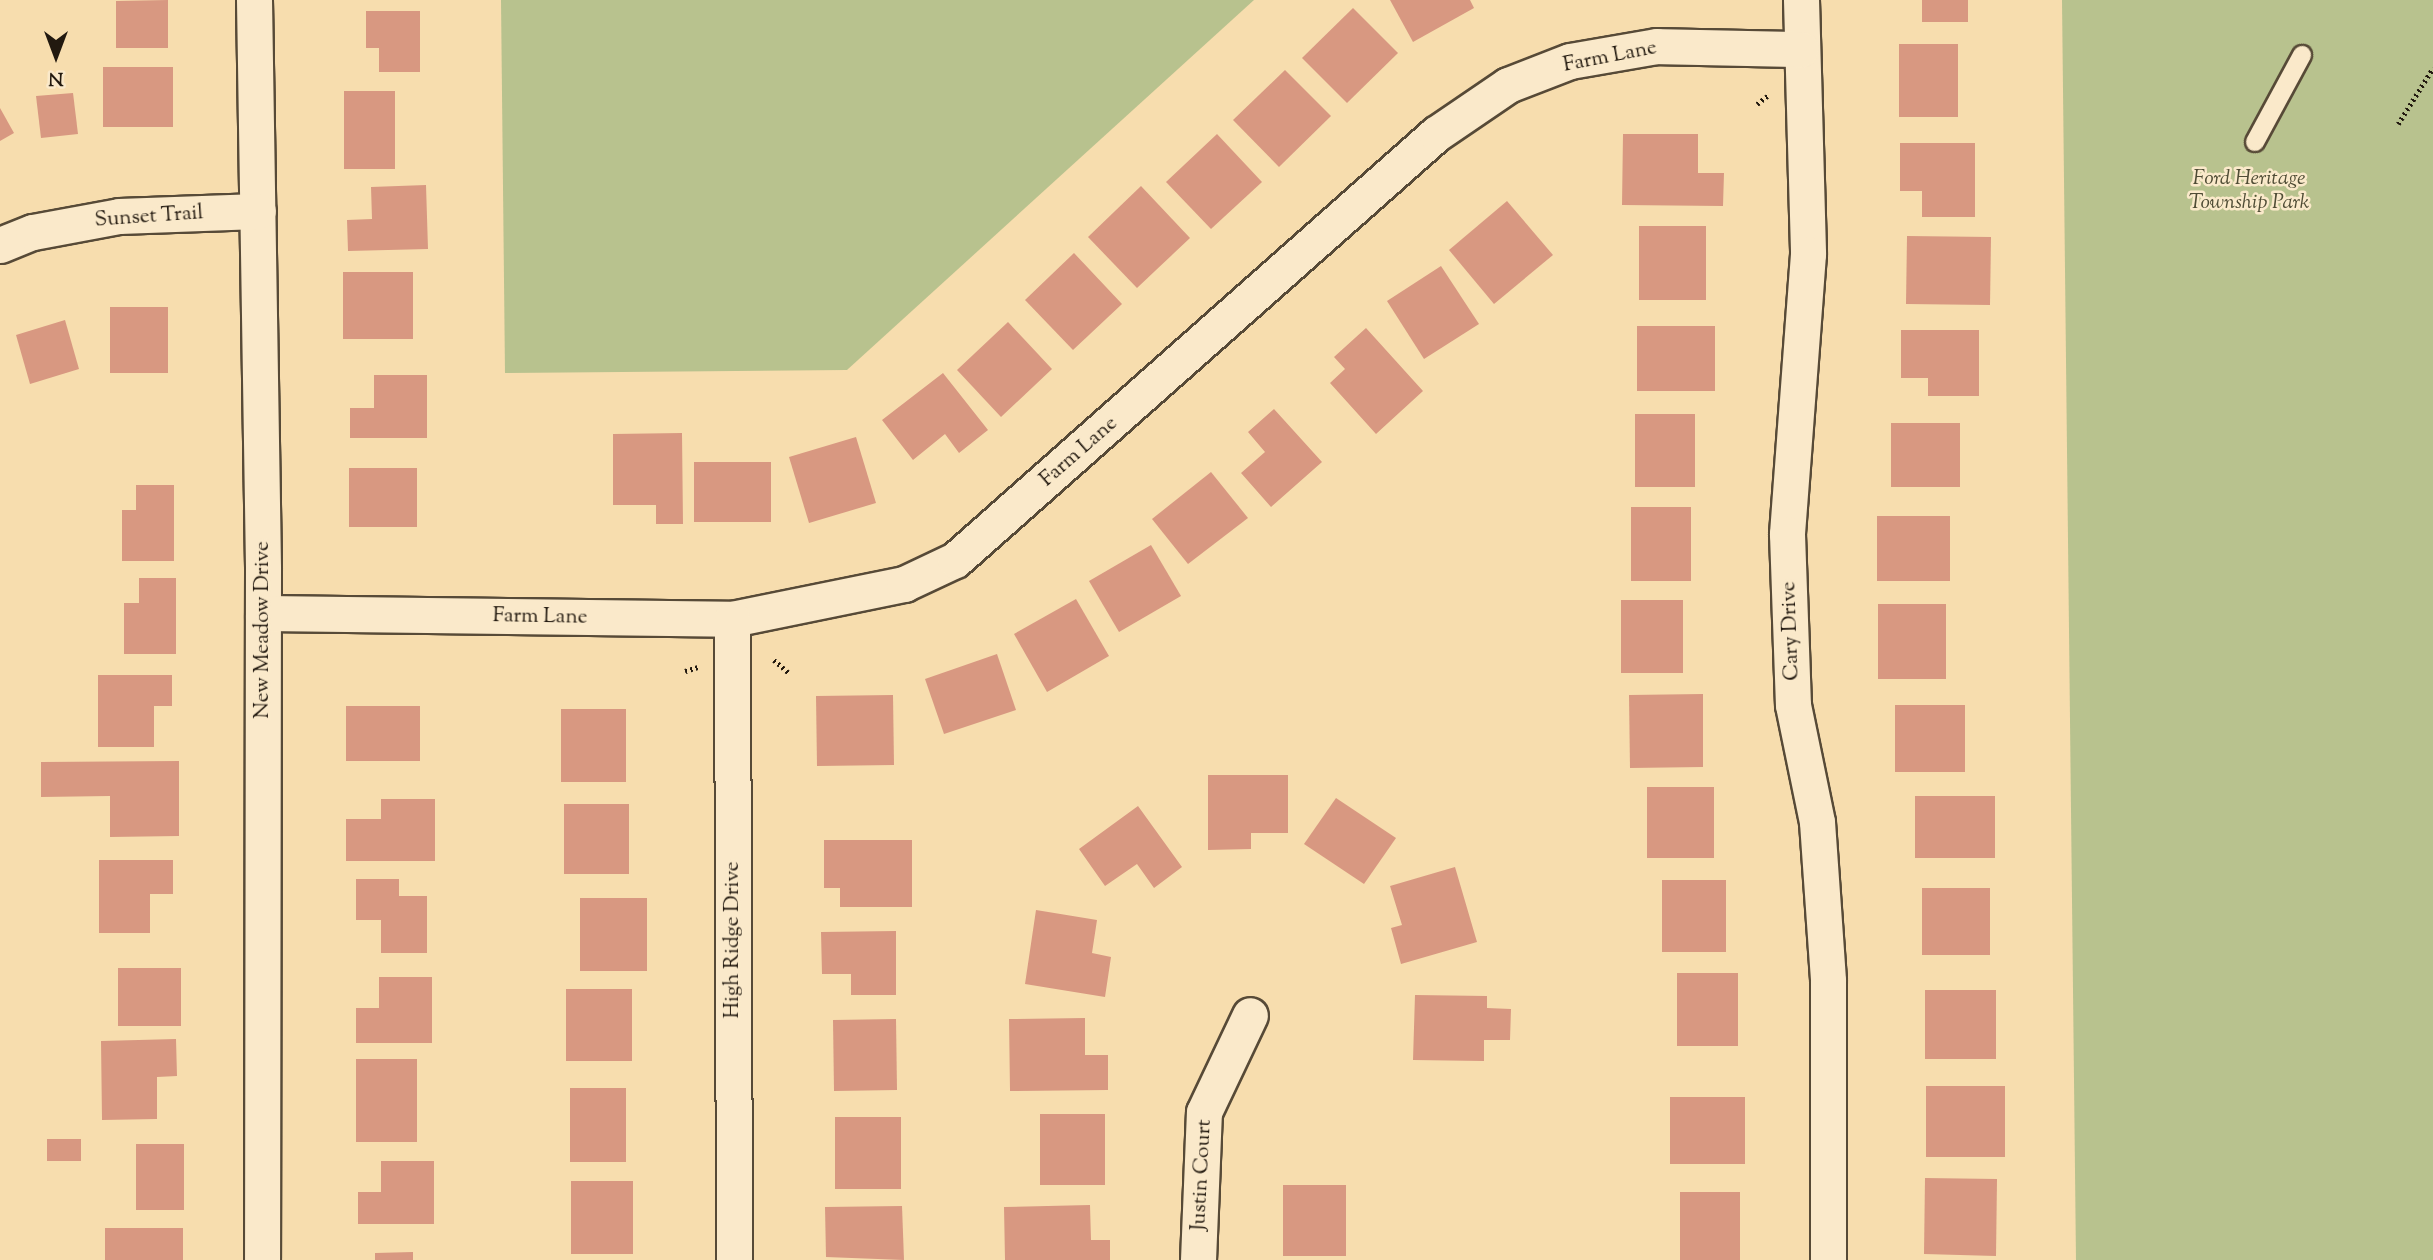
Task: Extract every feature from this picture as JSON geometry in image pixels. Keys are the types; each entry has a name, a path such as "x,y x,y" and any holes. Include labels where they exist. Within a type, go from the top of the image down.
{"street":[{"name":"New Meadow Drive","path":"254,0 264,613 262,1260"},
{"name":"Cary Drive","path":"1801,0 1808,254 1787,534 1793,705 1817,822 1828,981 1828,1260"},
{"name":"Farm Lane","path":"264,613 732,619 904,584 955,560 1436,134 1508,85 1570,61 1657,46 1801,49"},
{"name":"Sunset Trail","path":"0,245 33,232 119,216 258,211"},
{"name":"High Ridge Drive","path":"732,619 734,1260"},
{"name":"Justin Court","path":"1198,1260 1204,1112 1250,1015"}],"lane":[{"path":"2255,142 2302,55"}],"path":[{"path":"2398,124 2433,68"},
{"path":"1757,104 1774,91"},
{"path":"774,660 790,674"},
{"path":"685,671 702,666"}],"green space":[{"path":"501,0 1254,0 847,370 505,373"},
{"name":"Ford Heritage Township Park","path":"2062,0 2433,0 2433,1260 2076,1260"}],"building":[{"path":"168,0 168,48 116,48 116,1"},
{"path":"1390,0 1470,0 1474,8 1413,42"},
{"path":"1922,0 1968,0 1968,22 1922,22"},
{"path":"1353,8 1398,53 1347,103 1302,58"},
{"path":"366,11 420,11 420,72 379,72 379,48 366,48"},
{"path":"1899,44 1958,44 1958,117 1899,117"},
{"path":"103,67 173,67 173,127 103,127"},
{"path":"1285,70 1331,116 1279,167 1233,120"},
{"path":"344,91 395,91 395,169 344,169"},
{"path":"73,93 78,134 41,138 36,96"},
{"path":"0,108 14,133 0,141"},
{"path":"1217,134 1262,182 1211,229 1166,182"},
{"path":"1623,134 1698,134 1698,173 1724,173 1723,206 1622,205"},
{"path":"1900,143 1975,143 1975,217 1922,217 1922,191 1900,191"},
{"path":"426,185 428,249 348,251 347,220 372,219 371,187"},
{"path":"1141,186 1190,238 1137,288 1088,237"},
{"path":"1507,201 1553,255 1494,304 1449,250"},
{"path":"1639,226 1706,226 1706,300 1639,300"},
{"path":"1907,236 1991,237 1990,305 1906,304"},
{"path":"1074,253 1122,304 1073,350 1025,300"},
{"path":"1441,266 1479,324 1424,359 1387,301"},
{"path":"343,272 413,272 413,339 343,339"},
{"path":"110,307 168,307 168,373 110,373"},
{"path":"65,320 79,369 30,384 16,335"},
{"path":"1008,322 1052,369 1001,417 957,370"},
{"path":"1637,326 1715,326 1715,391 1637,391"},
{"path":"1366,328 1423,391 1376,434 1330,383 1345,369 1334,357"},
{"path":"1901,330 1979,330 1979,396 1928,396 1928,378 1901,378"},
{"path":"943,373 988,430 959,453 945,434 913,460 882,420"},
{"path":"374,375 427,375 427,438 350,438 350,408 374,408"},
{"path":"1274,409 1322,462 1271,507 1241,473 1265,452 1248,432"},
{"path":"1635,414 1695,414 1695,487 1635,487"},
{"path":"1891,423 1960,423 1960,487 1891,487"},
{"path":"682,433 683,524 656,524 656,505 613,505 613,434"},
{"path":"856,437 876,503 809,523 789,457"},
{"path":"694,462 771,462 771,522 694,522"},
{"path":"349,468 417,468 417,527 349,527"},
{"path":"1211,472 1248,518 1188,564 1152,519"},
{"path":"136,485 174,485 174,561 122,561 122,510 136,510"},
{"path":"1631,507 1691,507 1691,581 1631,581"},
{"path":"1877,516 1950,516 1950,581 1877,581"},
{"path":"1151,545 1181,596 1119,632 1089,581"},
{"path":"139,578 176,578 176,654 124,654 124,603 139,603"},
{"path":"1076,599 1109,656 1047,692 1014,634"},
{"path":"1621,600 1683,600 1683,673 1621,673"},
{"path":"1878,604 1946,604 1946,679 1878,679"},
{"path":"997,654 1016,710 944,734 925,679"},
{"path":"98,675 172,675 172,706 154,706 154,747 98,747"},
{"path":"1703,694 1703,767 1630,768 1629,695"},
{"path":"893,695 894,765 817,766 816,696"},
{"path":"1895,705 1965,705 1965,772 1895,772"},
{"path":"346,706 420,706 420,761 346,761"},
{"path":"561,709 626,709 626,782 561,782"},
{"path":"179,761 179,836 110,837 110,796 41,797 41,762"},
{"path":"1208,775 1288,775 1288,833 1251,833 1251,849 1208,850"},
{"path":"1647,787 1714,787 1714,858 1647,858"},
{"path":"1915,796 1995,796 1995,858 1915,858"},
{"path":"1336,798 1396,838 1364,884 1304,844"},
{"path":"381,799 435,799 435,861 346,861 346,819 381,819"},
{"path":"564,804 629,804 629,874 564,874"},
{"path":"1138,806 1182,867 1154,888 1137,864 1105,886 1079,849"},
{"path":"824,840 912,840 912,907 840,907 840,888 824,888"},
{"path":"99,860 173,860 173,894 150,894 150,933 99,933"},
{"path":"1455,867 1477,942 1401,964 1391,928 1402,925 1390,886"},
{"path":"356,879 399,879 399,896 427,896 427,953 381,953 381,920 356,920"},
{"path":"1662,880 1726,880 1726,952 1662,952"},
{"path":"1922,888 1990,888 1990,955 1922,955"},
{"path":"580,898 647,898 647,971 580,971"},
{"path":"1036,910 1097,920 1092,953 1111,957 1105,997 1025,984"},
{"path":"896,931 896,995 851,995 851,974 822,974 821,932"},
{"path":"118,968 181,968 181,1026 118,1026"},
{"path":"1677,973 1738,973 1738,1046 1677,1046"},
{"path":"379,977 432,977 432,1043 356,1043 356,1008 379,1008"},
{"path":"566,989 632,989 632,1061 566,1061"},
{"path":"1925,990 1996,990 1996,1059 1925,1059"},
{"path":"1415,995 1487,996 1487,1008 1511,1009 1510,1040 1484,1040 1484,1061 1413,1060"},
{"path":"1085,1018 1085,1055 1108,1055 1108,1090 1010,1091 1009,1019"},
{"path":"896,1019 897,1090 834,1091 833,1020"},
{"path":"176,1039 177,1076 157,1077 157,1119 102,1120 101,1041"},
{"path":"356,1059 417,1059 417,1142 356,1142"},
{"path":"1926,1086 2005,1086 2005,1157 1926,1157"},
{"path":"570,1088 626,1088 626,1162 570,1162"},
{"path":"1670,1097 1745,1097 1745,1164 1670,1164"},
{"path":"1040,1114 1105,1114 1105,1185 1040,1185"},
{"path":"835,1117 901,1117 901,1189 835,1189"},
{"path":"47,1139 81,1139 81,1161 47,1161"},
{"path":"136,1144 184,1144 184,1210 136,1210"},
{"path":"381,1161 434,1161 434,1224 358,1224 358,1192 381,1192"},
{"path":"1925,1178 1997,1179 1996,1256 1924,1254"},
{"path":"571,1181 633,1181 633,1254 571,1254"},
{"path":"1283,1185 1346,1185 1346,1256 1283,1256"},
{"path":"1680,1192 1740,1192 1740,1260 1680,1260"},
{"path":"1090,1205 1091,1240 1110,1240 1110,1260 1005,1260 1004,1207"},
{"path":"902,1206 904,1260 826,1257 825,1207"},
{"path":"105,1228 183,1228 183,1260 105,1260"},
{"path":"413,1252 413,1260 375,1260 375,1253"}]}
